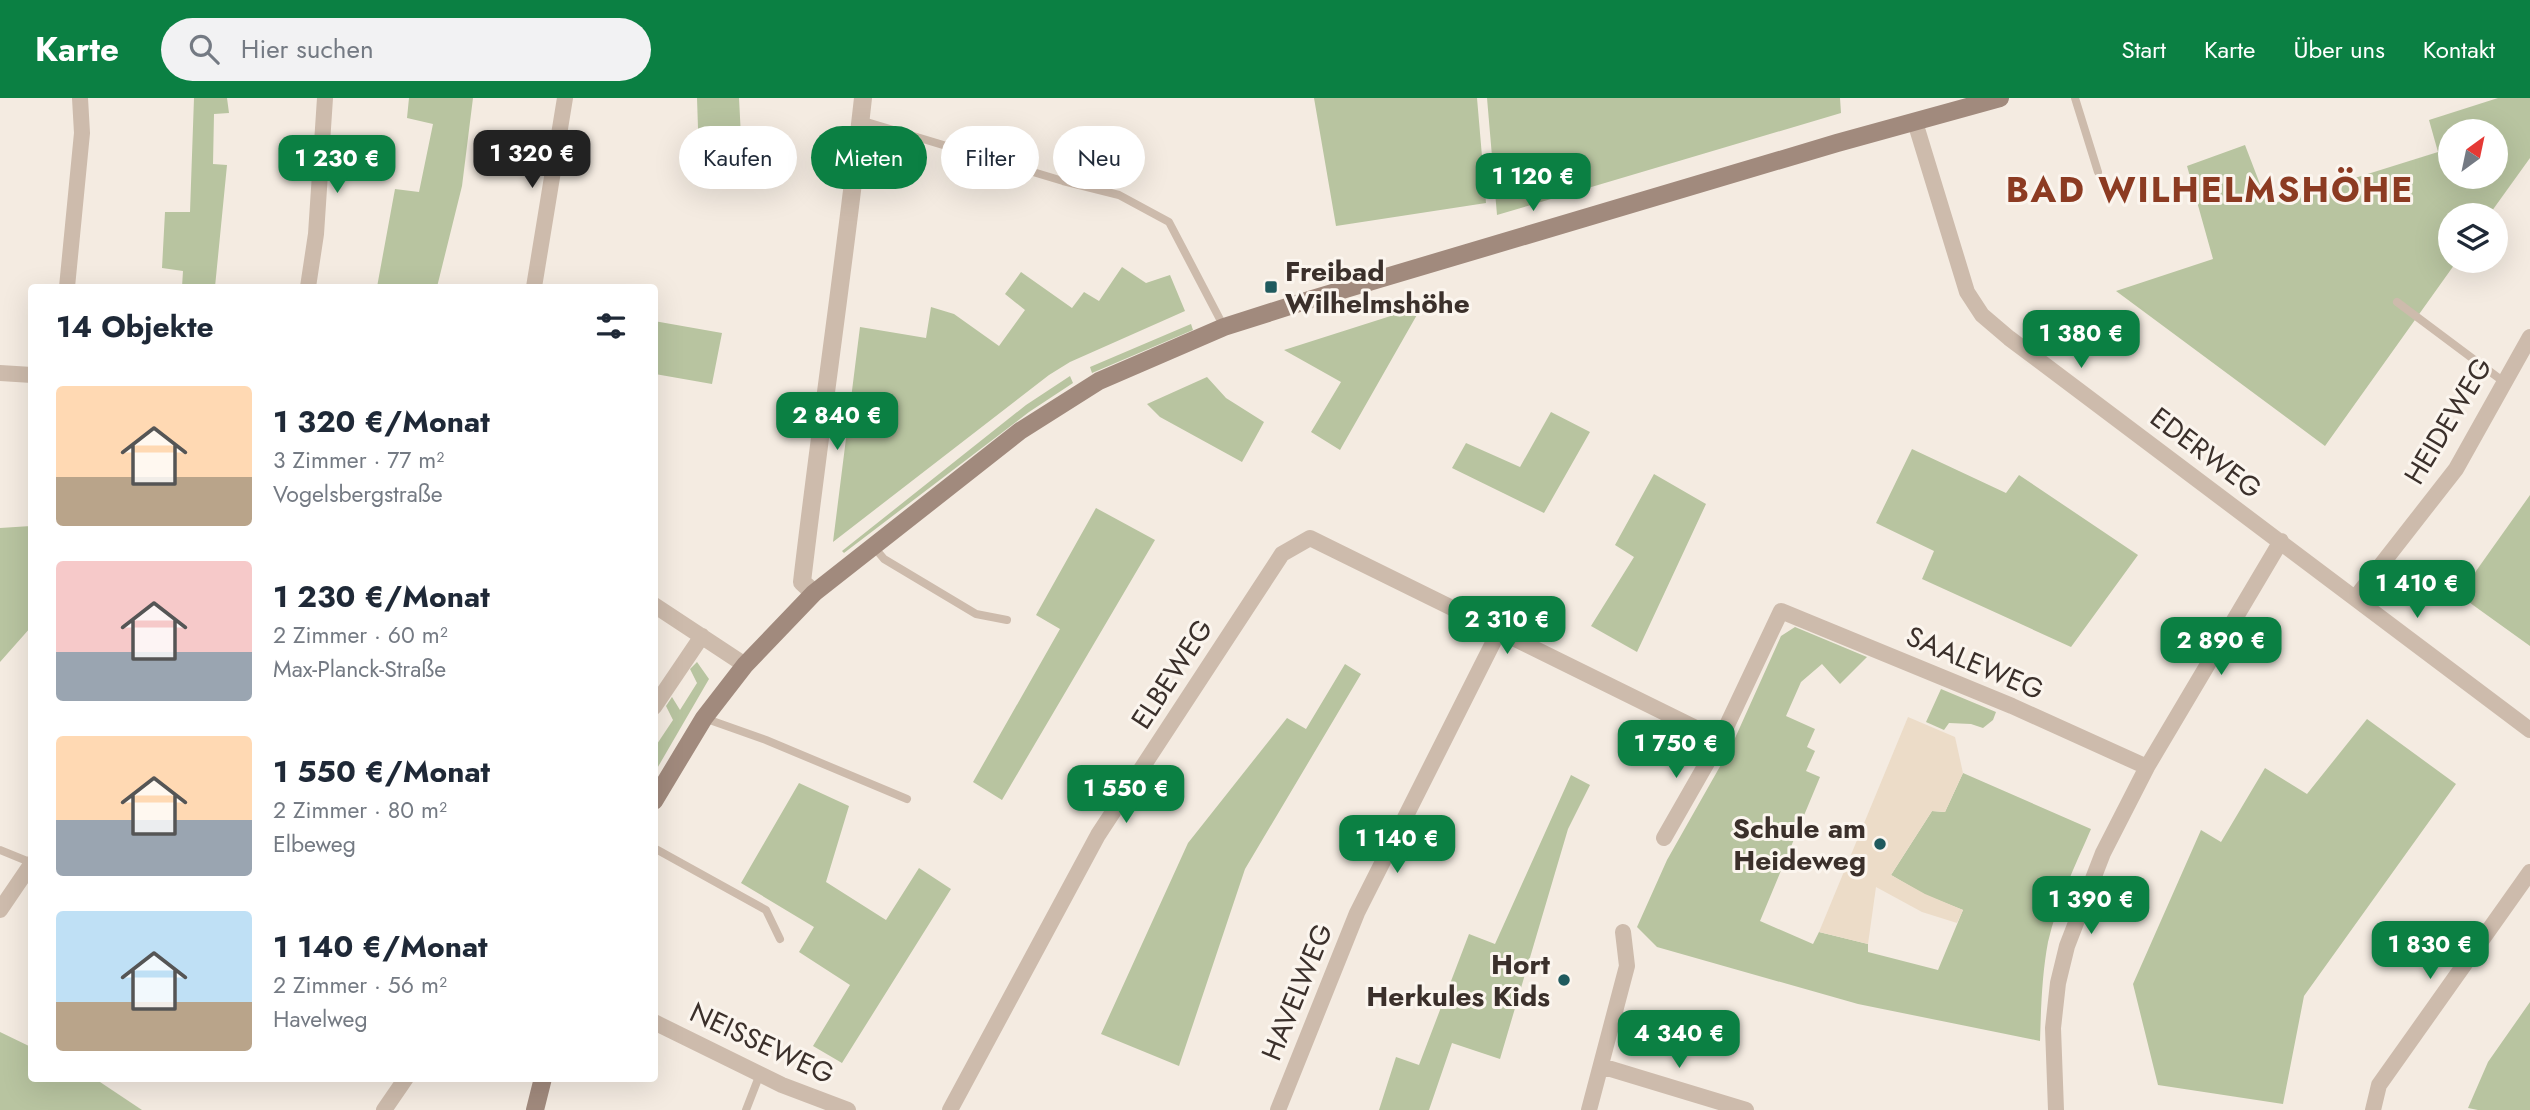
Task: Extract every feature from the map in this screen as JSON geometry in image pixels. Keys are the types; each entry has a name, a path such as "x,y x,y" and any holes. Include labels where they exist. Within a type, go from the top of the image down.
{"main road":[{"path":"658,794 704,718 745,665 814,593 1020,431 1111,376 1224,327 1338,291 1837,143 2000,98"},
{"path":"535,1110 542,1082"}],"street":[{"path":"67,284 82,133 80,98"},
{"path":"308,284 316,234 325,98"},
{"path":"534,284 565,98"},
{"path":"814,593 802,582 823,409 846,257 863,98"},
{"name":"EDERWEG","path":"1915,122 1967,292 1982,315 2530,730"},
{"name":"HEIDEWEG","path":"2356,597 2456,470 2530,337"},
{"path":"0,373 28,375"},
{"name":"ELBEWEG","path":"950,1110 1098,835 1282,554 1310,538 1499,631"},
{"path":"2056,1110 2053,1028 2058,983 2067,946 2103,853 2147,767 2281,541"},
{"path":"658,608 745,665"},
{"name":"SAALEWEG","path":"1720,740 1781,611 2012,706 2147,767"},
{"path":"1499,631 1720,740 1664,838"},
{"name":"HAVELWEG","path":"1278,1110 1357,913 1499,631"},
{"path":"658,701 702,636"},
{"path":"0,910 28,869"},
{"path":"2374,1110 2379,1085 2530,872"},
{"path":"1589,1110 1627,966 1623,932"},
{"name":"NEISSEWEG","path":"658,1024 760,1074 848,1110"},
{"path":"1601,1066 1746,1110"},
{"path":"384,1110 403,1082"}],"lane":[{"path":"2075,98 2098,172"},
{"path":"860,120 1062,181 1119,195 1169,222 1224,327"},
{"path":"2397,302 2504,382"},
{"path":"873,546 884,559 976,614 1007,620"},
{"path":"704,718 766,740 907,799"},
{"path":"0,850 28,861"},
{"path":"658,850 766,910 780,939"},
{"path":"746,1110 760,1074"}],"green space":[{"path":"194,98 227,98 229,113 214,114 213,164 227,165 215,284 182,284 183,271 162,268 165,212 190,212"},
{"path":"409,98 473,98 462,186 438,284 378,284 395,189 419,192 433,124 407,118"},
{"path":"697,98 739,98 740,126 698,126"},
{"path":"1314,98 1477,98 1486,203 1336,226"},
{"path":"1487,98 1840,98 1841,113 1497,215"},
{"path":"2498,98 2530,98 2530,158 2508,189 2508,119 2438,119 2438,152 2429,120"},
{"path":"2245,145 2268,205 2438,152 2438,189 2508,189 2498,203 2438,203 2438,273 2448,273 2325,446 2116,291 2213,259 2187,166"},
{"path":"1122,267 1146,283 1170,275 1185,311 1070,362 1049,375 833,542 860,327 926,338 931,307 954,314 999,346 1025,310 1005,294 1021,272 1072,308 1084,292 1099,301"},
{"path":"1422,306 1340,450 1311,432 1341,382 1284,350"},
{"path":"658,322 722,333 712,384 658,375"},
{"path":"1191,324 1193,330 1092,373 1090,367"},
{"path":"1070,376 1073,383 1029,412 844,553 842,551 1026,405"},
{"path":"1207,377 1226,398 1264,422 1242,462 1160,417 1147,404"},
{"path":"1551,412 1590,432 1544,513 1452,468 1466,443 1520,467"},
{"path":"1912,449 2006,493 2019,475 2138,555 2071,647 1922,579 1934,551 1876,523"},
{"path":"1654,474 1706,504 1637,652 1591,626 1634,557 1615,545"},
{"path":"2530,495 2530,646 2459,595"},
{"path":"1096,508 1155,540 1002,800 973,782 1060,629 1036,615"},
{"path":"28,526 28,630 0,662 0,528"},
{"name":"Schule am Heideweg","path":"1795,627 1867,657 1840,684 1822,664 1801,682 1786,716 1815,729 1807,747 1815,751 1806,771 1820,777 1760,921 1813,944 1819,932 1868,944 1868,952 1938,970 1963,910 1925,895 1891,875 1932,811 1945,812 1963,773 2091,829 2061,899 2048,942 2040,1041 1858,1004 1657,947 1637,927 1667,860 1731,747 1781,636"},
{"path":"697,662 709,679 658,767 658,742 673,720 666,706 672,697 680,710 697,683 690,669"},
{"path":"1345,664 1361,674 1245,869 1179,1066 1101,1034 1188,843 1287,718 1306,729"},
{"path":"1941,689 1996,712 1993,720 1983,728 1971,724 1949,723 1944,730 1926,722"},
{"path":"2367,719 2456,784 2304,996 2283,1104 2158,1085 2133,984 2201,830 2221,842 2265,768 2307,794"},
{"path":"1571,775 1590,785 1568,829 1500,1059 1452,1043 1429,1110 1379,1110 1396,1057 1419,1065 1469,934 1495,944"},
{"path":"799,783 849,806 826,882 886,920 919,868 951,889 842,1063 813,1046 850,985 799,952 814,927 741,883"},
{"path":"2530,1002 2530,1110 2468,1108 2488,1062"},
{"path":"0,1032 28,1046 28,1082 100,1082 142,1110 0,1110"}],"shaded area":[{"path":"1908,717 1955,737 1963,773 1945,812 1932,811 1891,875 1925,894 1963,910 1957,923 1922,912 1876,887 1868,944 1819,932"}],"place":[{"name":"Freibad Wilhelmshöhe","path":"1271,287"},
{"name":"Schule am Heideweg","path":"1880,844"},
{"name":"Hort Herkules Kids","path":"1564,980"}],"district":[{"name":"BAD WILHELMSHÖHE","path":"2210,190"}]}
